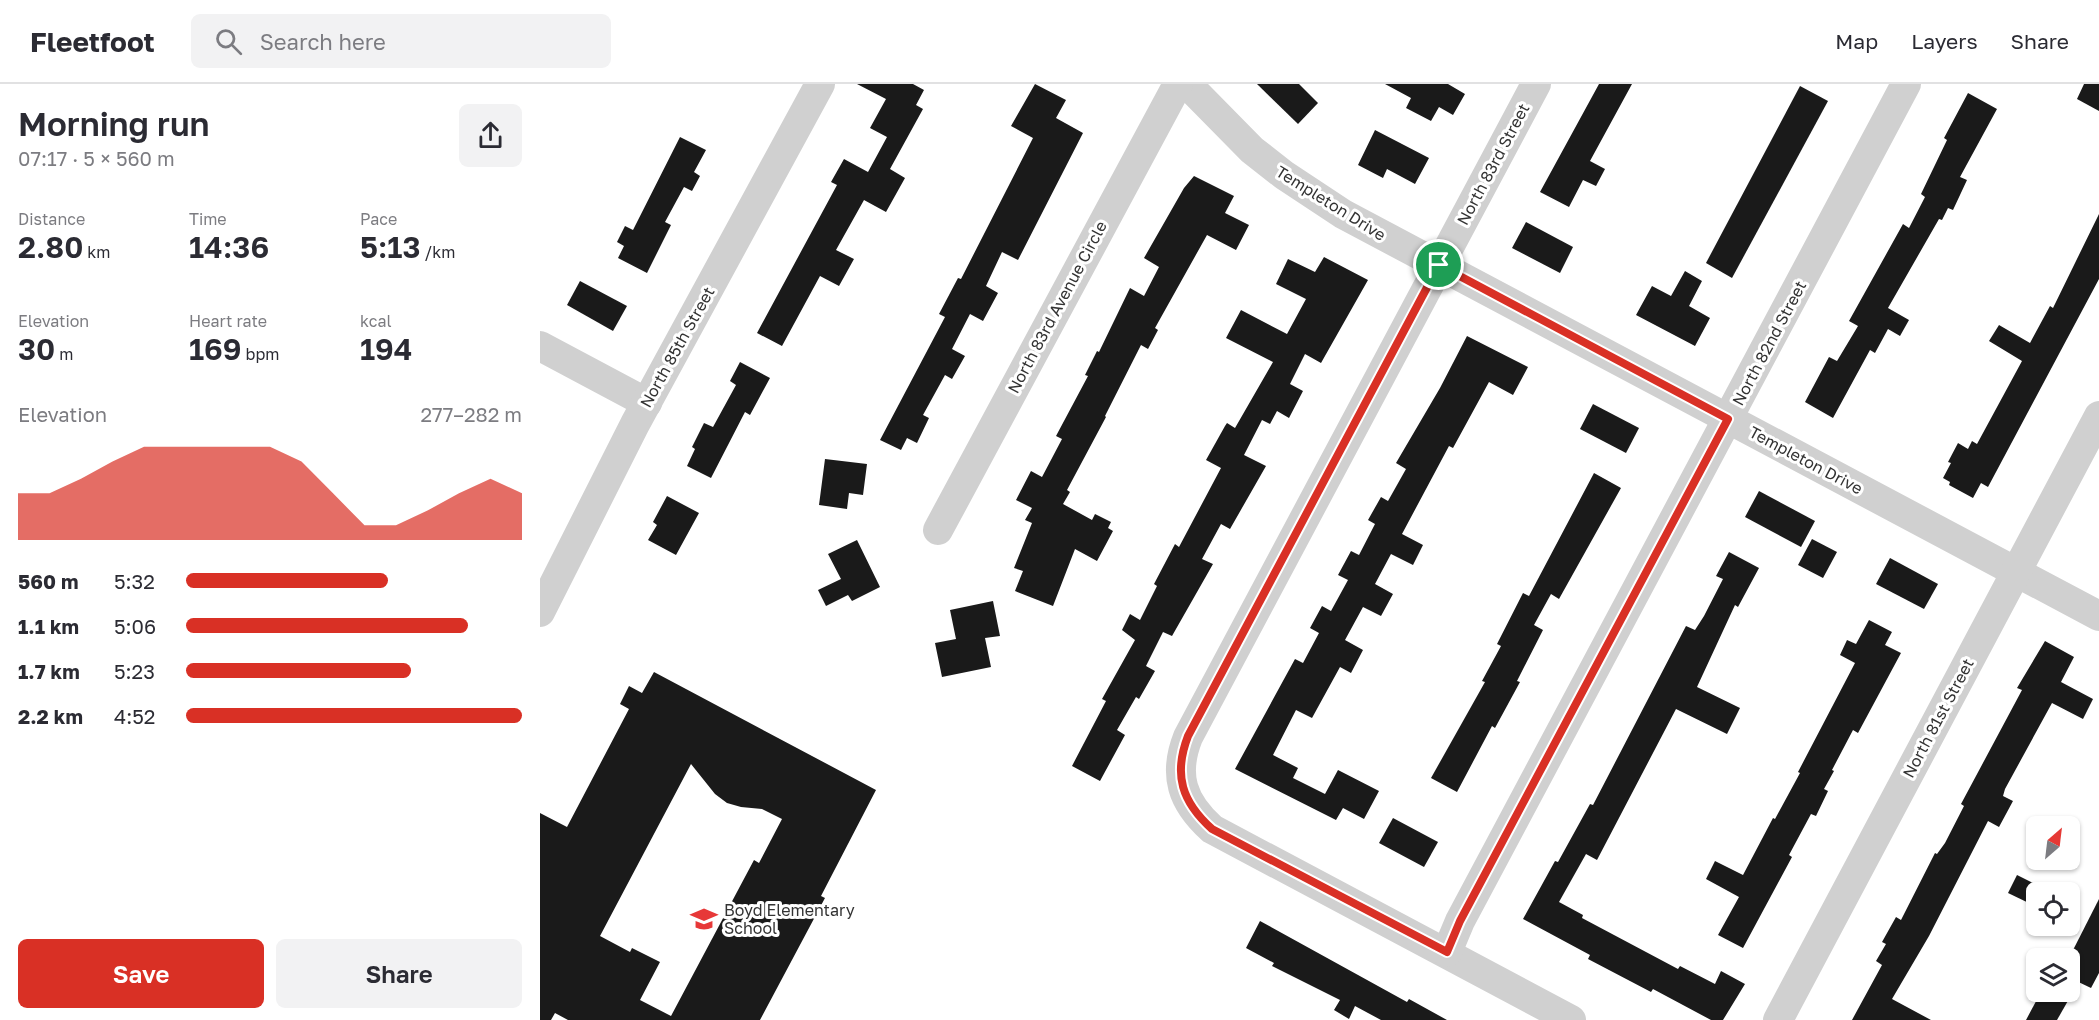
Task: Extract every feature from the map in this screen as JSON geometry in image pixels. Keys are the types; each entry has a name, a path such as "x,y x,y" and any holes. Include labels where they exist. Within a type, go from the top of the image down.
{"street":[{"name":"North 85th Street","path":"540,612 647,403 820,84"},
{"name":"North 83rd Avenue Circle","path":"938,530 1178,84"},
{"name":"Templeton Drive","path":"1187,84 1252,150 1284,175 1343,214 2099,616"},
{"name":"North 83rd Street","path":"1447,952 1212,829 1198,816 1183,788 1180,768 1188,736 1536,84"},
{"name":"North 82nd Street","path":"1447,952 1460,921 1906,84"},
{"path":"540,346 647,403"},
{"name":"North 81st Street","path":"1778,1020 2099,416"},
{"path":"1447,952 1571,1020"}],"building":[{"path":"857,84 913,84 924,90 916,105 923,109 890,169 905,178 886,212 864,200 836,250 854,259 839,286 820,276 782,346 757,333 837,185 831,182 844,159 868,172 887,137 870,128 886,99"},
{"path":"1035,84 1066,100 1056,118 1083,133 1018,260 1002,252 986,286 998,293 983,321 970,314 952,349 965,356 952,379 945,375 923,415 929,418 917,443 907,438 901,450 880,440 945,317 939,314 958,278 961,279 1033,138 1011,126"},
{"path":"1257,84 1299,84 1318,103 1298,124"},
{"path":"1385,84 1448,84 1465,94 1453,115 1439,107 1431,121 1406,108 1411,98"},
{"path":"1599,84 1632,84 1590,161 1605,169 1596,186 1583,180 1569,207 1540,192"},
{"path":"2084,84 2099,84 2099,111 2077,99"},
{"path":"1800,86 1828,101 1732,278 1706,263"},
{"path":"1968,93 1997,109 1960,177 1967,180 1953,210 1948,208 1942,220 1939,219 1888,308 1909,320 1900,336 1888,329 1875,353 1870,350 1833,418 1805,402 1829,357 1837,361 1858,326 1849,321 1903,224 1909,228 1925,197 1921,194 1947,140 1944,138"},
{"path":"1375,130 1429,158 1415,184 1387,169 1383,178 1358,165"},
{"path":"680,137 706,150 694,172 700,176 692,191 684,187 665,222 671,225 647,273 618,258 624,246 617,242 625,226 633,230"},
{"path":"1194,176 1234,196 1225,213 1249,225 1236,250 1207,235 1155,328 1158,330 1148,349 1141,345 1067,490 1070,492 1063,504 1092,520 1095,514 1111,522 1108,528 1113,531 1097,561 1075,549 1053,606 1015,591 1023,571 1014,568 1032,523 1025,520 1032,508 1016,500 1031,471 1042,477 1062,439 1056,436 1130,288 1144,296 1159,267 1144,258 1184,188"},
{"path":"2099,214 2099,279 1988,487 1981,483 1973,498 1949,485 1950,482 1943,478 1951,463 1948,462 1958,443 1968,449 1972,441 1977,444 2022,361 1989,341 1999,325 2030,343 2050,306 2053,308"},
{"path":"1526,222 1573,247 1560,273 1512,248"},
{"path":"1324,257 1368,280 1321,363 1305,354 1290,384 1303,391 1289,418 1277,411 1270,424 1262,420 1244,455 1266,466 1230,529 1221,524 1202,559 1213,564 1172,636 1163,632 1146,666 1155,671 1139,699 1136,697 1117,730 1125,735 1100,781 1072,766 1106,701 1102,699 1135,640 1122,630 1130,614 1140,620 1157,586 1154,584 1175,544 1179,547 1221,468 1206,460 1227,423 1235,428 1273,362 1226,338 1241,310 1287,334 1306,299 1276,284 1288,259 1315,272"},
{"path":"1685,271 1702,281 1689,306 1710,318 1695,346 1636,315 1652,286 1671,296"},
{"path":"580,281 627,306 613,331 567,305"},
{"path":"1467,336 1528,367 1513,395 1489,382 1453,448 1449,446 1402,534 1423,545 1413,565 1391,554 1375,584 1393,594 1381,616 1363,607 1345,640 1363,650 1351,673 1340,667 1312,718 1296,710 1273,755 1298,768 1293,778 1325,794 1338,770 1379,791 1364,819 1343,808 1336,820 1235,769 1295,659 1303,663 1319,633 1310,628 1322,606 1331,611 1348,580 1338,575 1351,551 1359,555 1375,524 1368,520 1381,497 1388,501 1406,469 1396,463 1440,388"},
{"path":"740,362 770,378 750,415 745,412 711,478 687,466 695,449 692,447 704,423 713,427 736,385 730,381"},
{"path":"1593,404 1639,428 1626,453 1580,429"},
{"path":"825,459 867,464 863,495 849,493 847,509 819,505"},
{"path":"1594,473 1621,488 1559,599 1551,594 1534,625 1543,630 1517,681 1520,682 1495,728 1492,726 1457,792 1431,778 1485,682 1482,681 1501,646 1497,644 1523,593 1529,596"},
{"path":"1759,491 1815,521 1801,547 1745,517"},
{"path":"667,496 699,513 676,555 648,540 657,525 653,522"},
{"path":"1812,539 1837,552 1823,578 1798,565"},
{"path":"857,540 880,587 852,601 848,595 826,606 818,590 841,579 828,554"},
{"path":"1729,552 1759,568 1738,607 1735,605 1697,687 1740,708 1727,734 1676,709 1597,860 1586,854 1559,902 1583,915 1582,918 1678,969 1680,966 1715,984 1721,971 1745,984 1723,1020 1711,1020 1653,989 1651,992 1588,959 1590,955 1523,919 1590,804 1593,805 1686,626 1695,630 1704,616 1723,579 1716,576"},
{"path":"1890,558 1938,584 1924,609 1876,584"},
{"path":"993,601 1000,636 985,638 991,667 942,677 935,643 956,639 950,610"},
{"path":"1869,620 1892,632 1885,645 1901,653 1858,733 1853,730 1832,770 1834,771 1824,789 1828,791 1816,816 1811,814 1789,855 1792,857 1743,948 1718,935 1739,897 1706,879 1715,861 1743,875 1800,773 1798,772 1855,663 1840,655 1847,640 1856,644"},
{"path":"2045,641 2074,657 2061,682 2093,699 2083,719 2052,703 2005,789 2003,796 2013,801 1999,827 1988,821 1929,936 1892,999 1931,1020 1852,1020 1882,965 1876,961 1886,944 1882,942 1896,917 1901,920 1935,853 1937,854 1945,843 1964,806 1961,804 2022,690 2017,688"},
{"path":"654,672 876,790 821,896 825,898 760,1020 568,1020 555,1013 551,1020 540,1020 540,813 567,827 629,709 620,704 629,686 642,693","holes":["691,764 715,794 727,803 762,809 782,819 759,863 754,860 671,1016 640,1000 660,962 632,948 630,952 600,936"]},
{"path":"1393,818 1438,842 1424,867 1379,843"},
{"path":"2017,875 2031,882 2026,882 2026,902 2008,893"},
{"path":"2099,899 2099,973 2091,988 2080,983 2080,948 2074,948"},
{"path":"1260,921 1407,1002 1409,999 1447,1020 1381,1020 1355,1006 1349,1019 1334,1010 1340,1000 1272,966 1274,963 1246,948"},
{"path":"2036,1002 2067,1002 2057,1020 2026,1020"}],"place":[{"name":"Boyd Elementary School","path":"704,919"}],"route":[{"path":"1439,265 1728,419 1460,921 1447,952 1420,940 1212,829 1198,816 1188,801 1180,768 1188,736 1439,265"}]}
